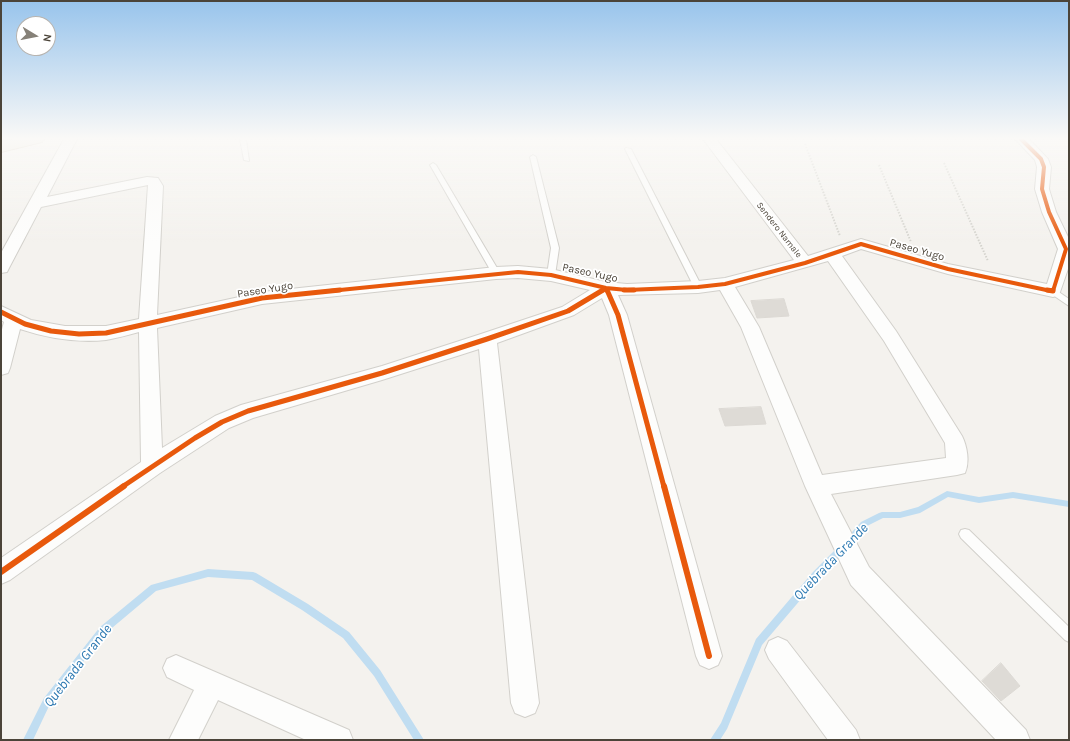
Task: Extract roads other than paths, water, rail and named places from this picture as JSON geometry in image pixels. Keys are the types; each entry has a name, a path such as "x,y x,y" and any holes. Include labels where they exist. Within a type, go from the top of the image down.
{"street":[{"path":"1,268 52,174"},
{"name":"Sendero Namale","path":"736,174 805,263"},
{"path":"1043,174 1042,189 1049,212 1067,250 1053,291"},
{"path":"36,204 153,182 156,186 148,323 152,466"},
{"name":"Paseo Yugo","path":"7,316 49,330 88,334 106,333 262,298 518,272 551,275 606,288 627,290 698,287 725,284 805,263 861,244 948,269 1053,291"},
{"path":"816,486 957,466 955,442 839,252"},
{"path":"725,284 750,327 816,486 860,576 1016,740"},
{"path":"1,572 152,466 222,422 248,411 382,373 568,311 606,288 618,315 709,656"},
{"path":"1,368 7,316"},
{"path":"487,339 525,704"},
{"path":"778,650 846,740"},
{"path":"176,668 339,740"},
{"path":"182,740 212,684"}],"lane":[{"path":"438,174 496,274"},
{"path":"537,174 555,248 551,275"},
{"path":"640,174 698,287"},
{"path":"1053,291 1069,303"},
{"path":"965,534 1069,636"}],"waterway":[{"name":"Quebrada Grande","path":"848,543 864,524 882,515 900,515 920,510 947,494 979,500 1013,495 1069,504"},
{"name":"Quebrada Grande","path":"715,740 724,726 759,642 816,575 841,550"},
{"name":"Quebrada Grande","path":"28,740 47,701 103,630 154,588 208,573 253,576 305,607 346,635 377,673 419,740"}]}
